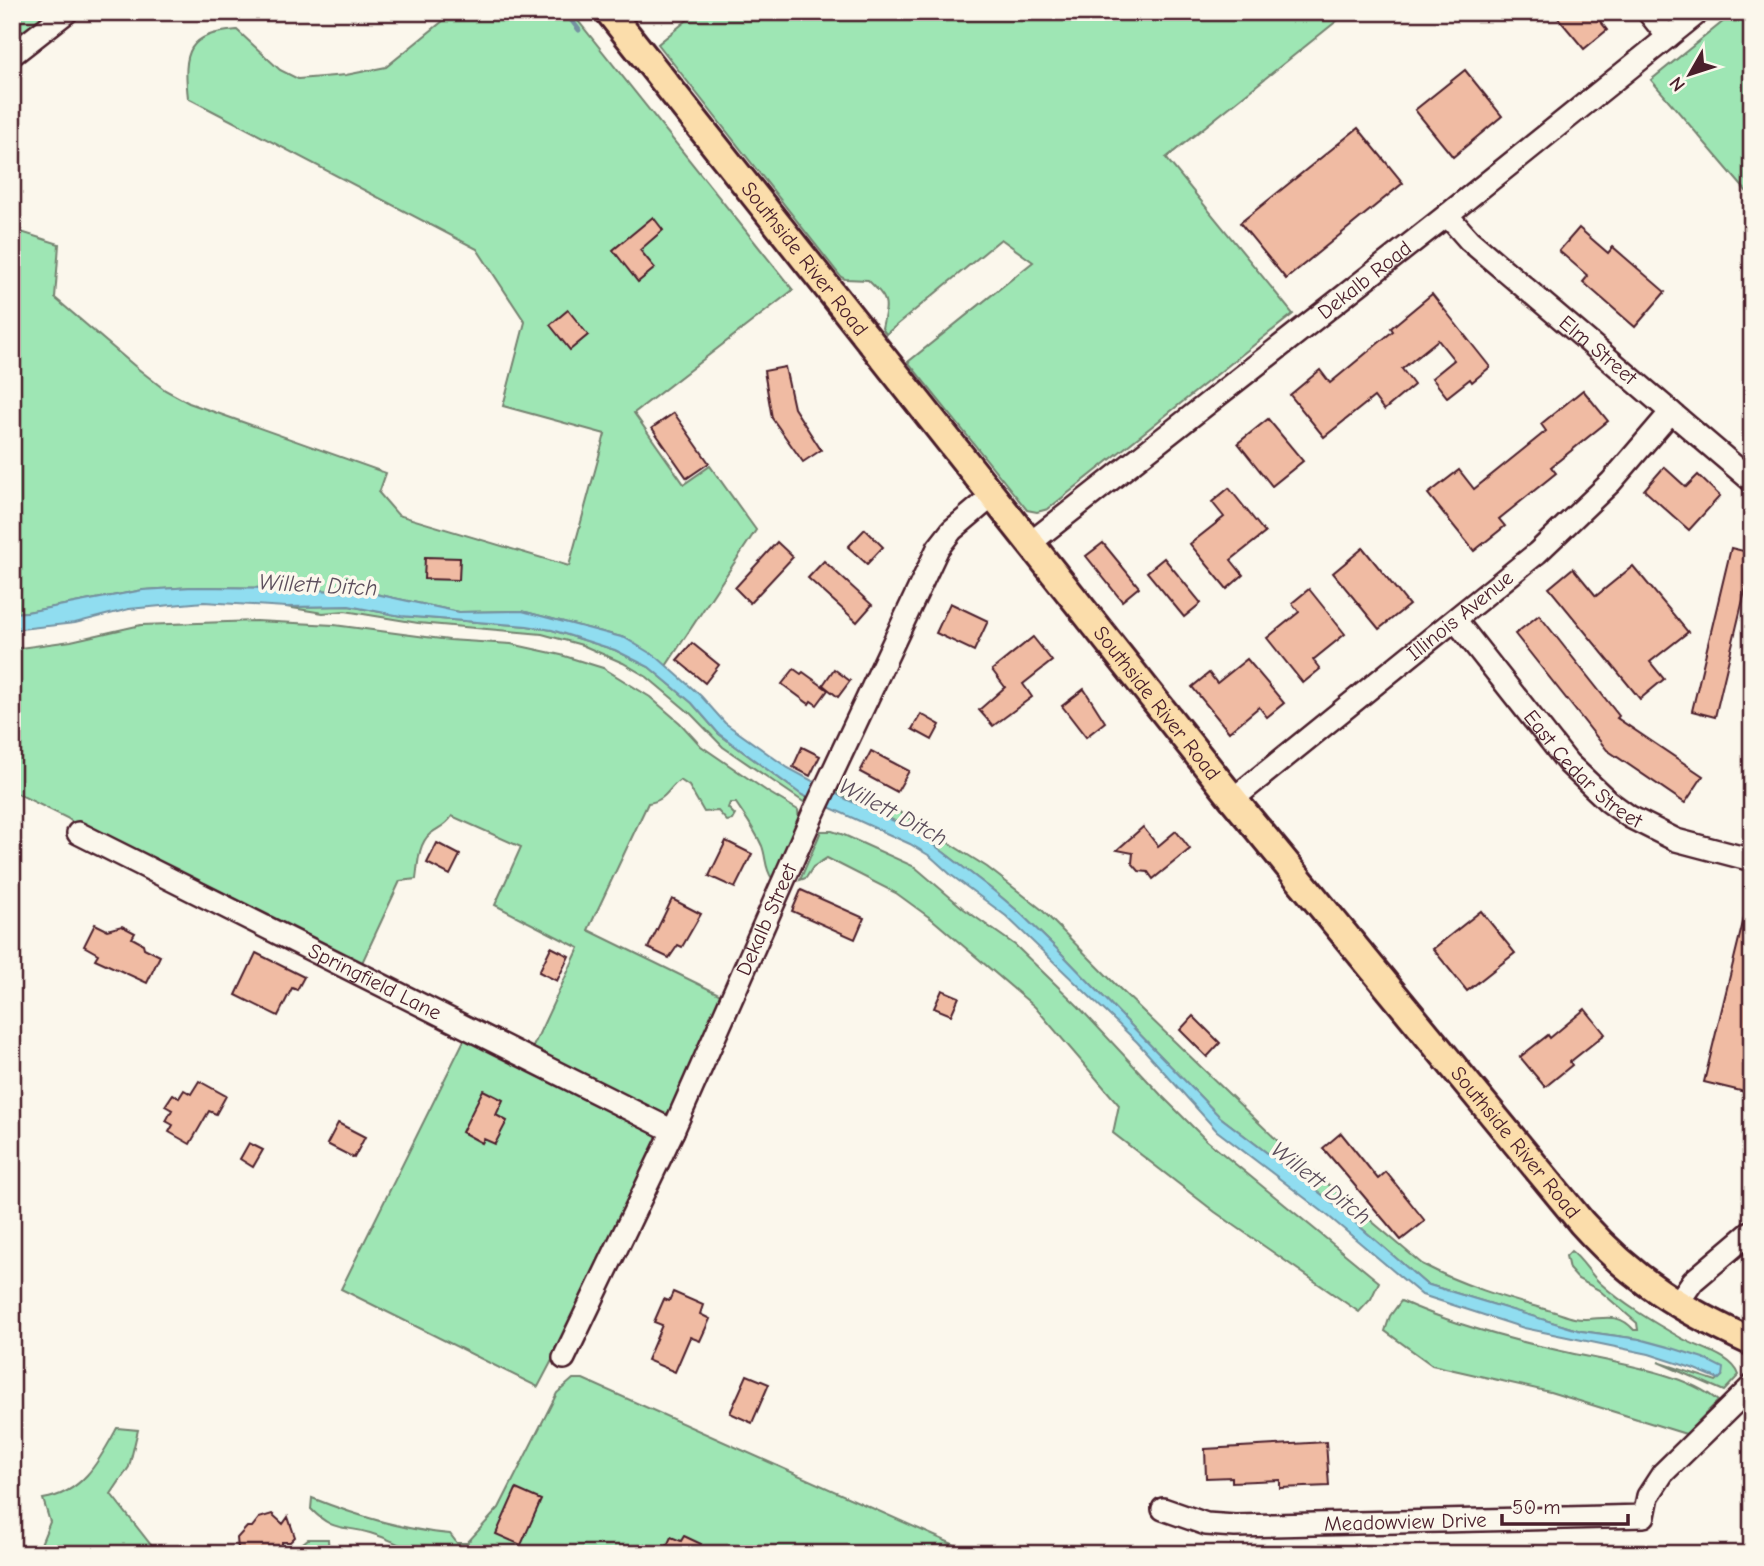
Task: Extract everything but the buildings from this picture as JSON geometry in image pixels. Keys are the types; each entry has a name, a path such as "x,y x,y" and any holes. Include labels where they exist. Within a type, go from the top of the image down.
{"main road":[{"name":"Southside River Road","path":"609,12 1233,799 1582,1223 1639,1279 1677,1304 1752,1342"}],"street":[{"path":"12,55 67,12"},
{"path":"1648,12 1668,37"},
{"name":"Dekalb Road","path":"1030,544 1699,12"},
{"name":"Elm Street","path":"1447,215 1469,240 1752,481"},
{"name":"Illinois Avenue","path":"1233,799 1456,621 1575,519 1671,412"},
{"name":"Dekalb Street","path":"564,1358 673,1131 815,810 938,548 952,530 991,497"},
{"name":"East Cedar Street","path":"1456,621 1568,763 1608,801 1630,817 1676,840 1752,860"},
{"name":"Springfield Lane","path":"78,833 673,1131"},
{"path":"1677,1304 1693,1281 1752,1231"},
{"name":"Meadowview Drive","path":"1163,1510 1206,1524 1236,1526 1644,1516 1648,1496 1663,1474 1752,1385"}],"green space":[{"path":"12,12 54,12 12,45"},
{"path":"454,12 571,12 793,290 634,413 684,484 710,466 756,530 666,666 625,638 522,611 459,612 371,593 193,587 143,590 12,613 12,229 59,244 55,298 165,390 189,403 386,473 379,493 398,515 569,566 605,434 503,406 525,322 477,249 188,98 187,68 192,48 198,41 220,32 237,30 280,70 298,79 346,75 386,67"},
{"path":"697,12 1348,12 1166,158 1293,314 1048,509 1037,512 1027,510 908,362 1033,262 1001,239 886,334 882,328 886,306 880,292 868,280 841,277 658,44"},
{"path":"1735,12 1752,12 1752,198 1651,80"},
{"path":"349,606 401,616 552,630 615,650 649,667 692,703 719,734 812,800 808,805 723,747 691,714 647,677 582,645 542,634 418,623 345,611 323,613 286,607"},
{"path":"256,621 334,625 449,640 511,644 603,668 650,697 701,746 798,810 799,823 772,878 759,840 736,803 730,803 728,808 735,815 732,820 727,821 718,811 704,812 689,786 680,780 663,797 648,803 588,930 725,997 674,1108 664,1115 658,1114 531,1051 579,948 495,905 521,847 452,816 426,838 419,855 416,879 400,881 361,965 12,791 12,649 71,641 141,625"},
{"path":"833,786 888,812 891,807 987,867 1041,909 1283,1146 1422,1264 1468,1285 1515,1301 1574,1318 1613,1318 1638,1330 1637,1323 1599,1290 1578,1279 1569,1269 1566,1256 1571,1251 1596,1279 1619,1299 1681,1338 1722,1357 1739,1375 1724,1391 1658,1362 1716,1381 1722,1376 1639,1339 1581,1331 1426,1284 1329,1200 1220,1117 1057,949 994,891 916,831 831,791"},
{"path":"821,831 844,835 915,867 964,909 1015,945 1078,1006 1206,1140 1379,1282 1371,1299 1359,1312 1215,1212 1113,1133 1119,1105 1035,1007 933,920 896,893 827,858 813,867 806,878 800,880"},
{"path":"466,1036 656,1135 657,1142 589,1290 538,1387 341,1289"},
{"path":"1401,1301 1500,1336 1665,1375 1685,1382 1718,1401 1686,1434 1550,1392 1432,1365 1385,1331 1390,1316"},
{"path":"573,1379 583,1379 975,1554 414,1554 381,1537 332,1525 311,1509 312,1498 380,1521 450,1534 457,1543 467,1543 499,1508 557,1393"},
{"path":"117,1428 138,1430 129,1467 111,1494 158,1554 27,1554 41,1544 50,1522 43,1499 57,1496 79,1483 96,1463"},
{"path":"308,1539 328,1539 329,1554 289,1554"}],"water":[{"path":"193,587 371,593 459,612 522,611 625,638 658,658 701,696 725,723 788,768 846,799 916,831 994,891 1057,949 1220,1117 1329,1200 1426,1284 1581,1331 1639,1339 1672,1348 1723,1368 1722,1376 1719,1379 1649,1354 1524,1328 1422,1295 1327,1215 1217,1131 1137,1042 1006,916 930,856 910,844 802,795 719,734 692,703 649,667 615,650 552,630 401,616 349,606 286,607 204,602 129,609 75,623 12,630 12,613 143,590"}],"waterway":[{"path":"565,12 579,30"}],"water label":[{"name":"Willett Ditch","path":"318,585"},
{"name":"Willett Ditch","path":"893,812"},
{"name":"Willett Ditch","path":"1321,1183"}]}
